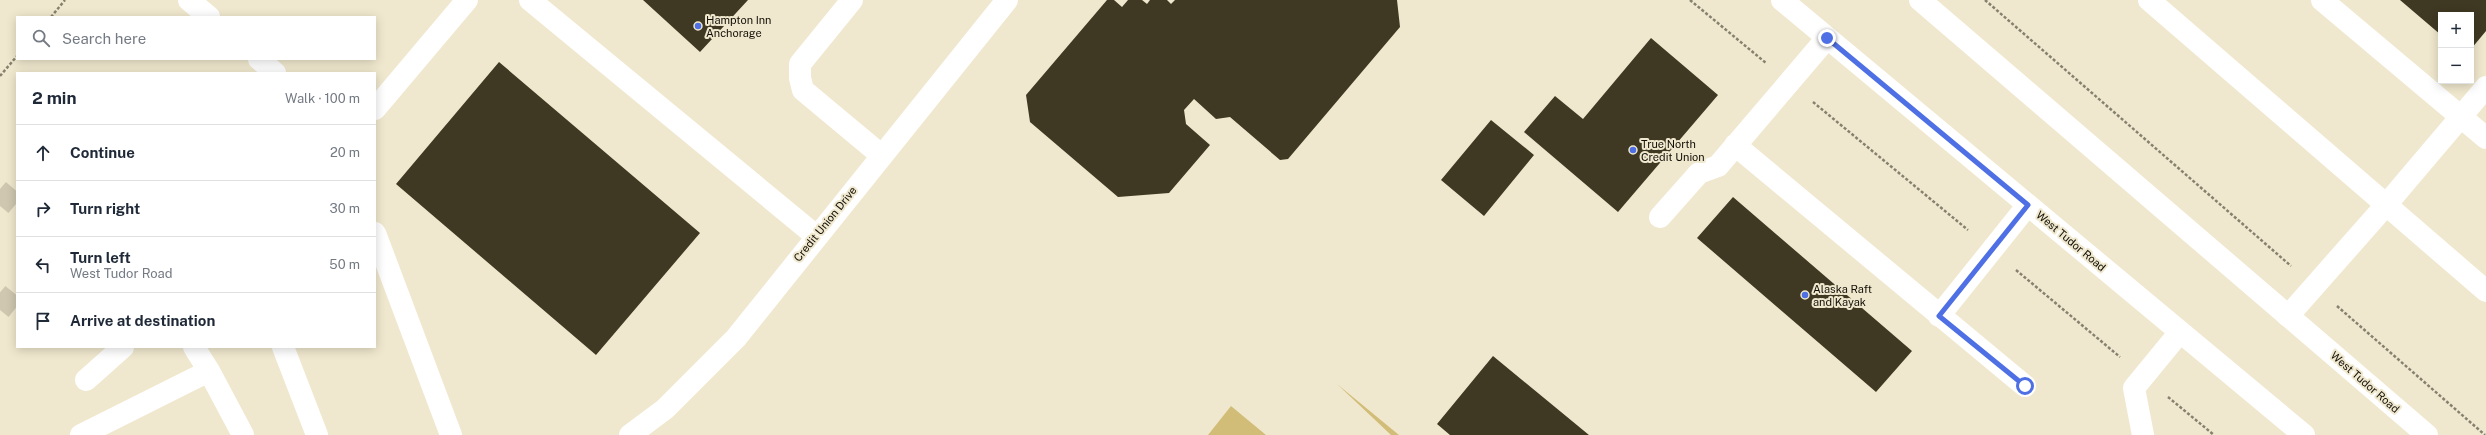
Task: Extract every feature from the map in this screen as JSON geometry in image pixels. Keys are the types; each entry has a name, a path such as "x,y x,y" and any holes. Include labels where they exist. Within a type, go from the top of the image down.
{"main road":[{"path":"189,0 208,16"},
{"path":"376,108 467,0"},
{"path":"530,0 816,236"},
{"path":"852,0 800,64 800,78 804,90 881,155"},
{"name":"Credit Union Drive","path":"630,435 665,409 736,338 816,236 1007,0"},
{"name":"West Tudor Road","path":"1782,0 2304,435"},
{"name":"West Tudor Road","path":"1920,0 2427,435"},
{"path":"2149,0 2486,291"},
{"path":"2322,0 2486,138"},
{"path":"1660,216 1698,173 1718,166 1827,38"},
{"path":"260,60 274,72"},
{"path":"2288,316 2386,205 2486,87"},
{"path":"1735,145 2025,386"},
{"path":"1939,316 2028,205"},
{"path":"376,236 451,435"},
{"path":"2143,435 2134,388 2180,332"},
{"path":"86,380 122,348"},
{"path":"195,348 243,435"},
{"path":"283,348 317,435"},
{"path":"81,435 208,371"}],"path":[{"path":"52,16 65,0"},
{"path":"1690,0 2214,435"},
{"path":"1985,0 2485,435"},
{"path":"0,76 16,57"}],"shaded area":[{"path":"1337,384 1399,435 1391,435"},
{"path":"1231,406 1266,435 1208,435"}],"building":[{"name":"Hampton Inn Anchorage","path":"643,0 748,0 700,52"},
{"path":"1107,0 1114,0 1122,7 1128,0 1142,0 1147,4 1150,0 1167,0 1171,4 1175,0 1397,0 1400,27 1288,159 1280,160 1230,117 1216,119 1194,99 1184,110 1186,124 1210,145 1169,193 1118,197 1030,122 1026,95"},
{"path":"2400,0 2486,0 2486,31 2474,45 2474,12 2438,12 2438,32"},
{"path":"1651,38 1718,95 1618,212 1524,132 1555,96 1583,119"},
{"path":"499,62 700,233 596,355 396,184"},
{"path":"1491,120 1534,155 1484,216 1441,180"},
{"name":"Alaska Raft and Kayak","path":"1733,197 1912,351 1876,392 1697,238"},
{"path":"1493,356 1589,435 1450,435 1437,424"}],"tunnel":[{"path":"0,206 16,187"},
{"path":"0,310 16,290"}],"place":[{"name":"Hampton Inn Anchorage","path":"698,26"},
{"name":"True North Credit Union","path":"1633,150"},
{"name":"Alaska Raft and Kayak","path":"1805,295"}],"route":[{"path":"1827,38 2028,205 1939,316 2025,386"}]}
